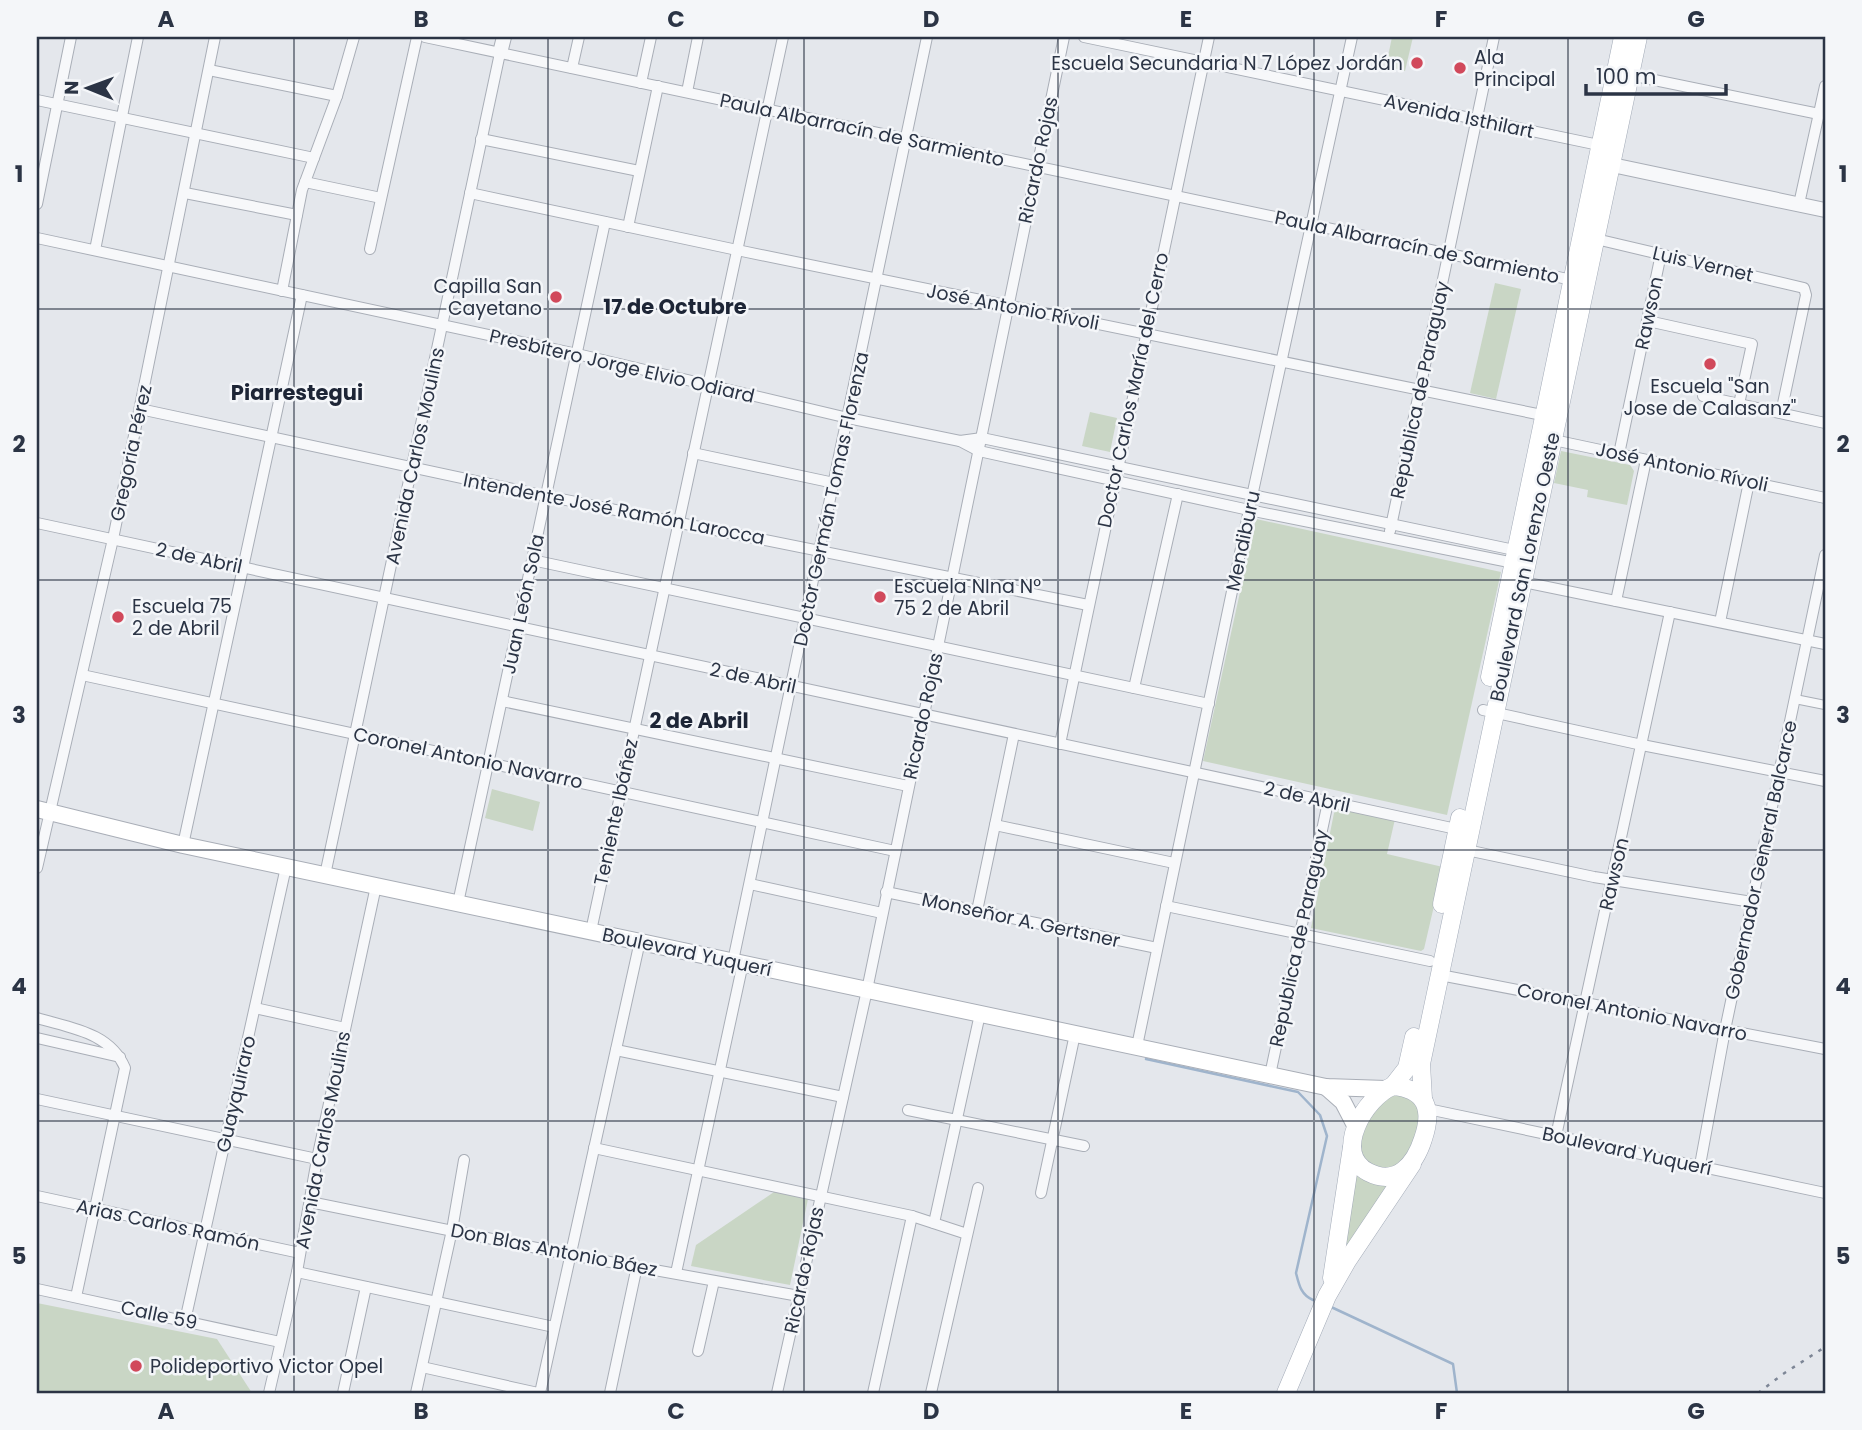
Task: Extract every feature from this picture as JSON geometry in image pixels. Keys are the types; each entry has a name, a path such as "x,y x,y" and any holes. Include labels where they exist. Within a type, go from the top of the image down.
{"main road":[{"name":"Boulevard San Lorenzo Oeste","path":"1580,282 1595,239 1623,37"},
{"name":"Boulevard San Lorenzo Oeste","path":"1389,1088 1402,1076 1410,1058 1435,968 1606,155 1630,75 1638,37"},
{"name":"Boulevard Yuquerí","path":"40,812 183,845 1326,1087 1389,1088"},
{"name":"Boulevard San Lorenzo Oeste","path":"1425,1104 1421,1064 1435,968"},
{"path":"1326,1087 1343,1102 1356,1127"},
{"path":"1286,1393 1327,1296 1347,1261 1412,1164 1424,1136 1428,1121 1425,1104 1410,1090 1389,1088 1366,1108 1356,1127 1335,1262 1327,1296"},
{"path":"1352,1147 1364,1170 1374,1175 1388,1177 1400,1173 1412,1164"}],"street":[{"path":"37,204 71,37"},
{"path":"94,250 138,37"},
{"name":"Gregoria Pérez","path":"37,868 40,812 82,675 113,539 215,37"},
{"path":"282,290 305,182 337,96 354,37"},
{"path":"370,248 417,37"},
{"name":"Paula Albarracín de Sarmiento","path":"425,37 1580,282"},
{"name":"Avenida Carlos Moulins","path":"325,875 504,37"},
{"path":"572,68 579,37"},
{"path":"641,83 651,37"},
{"path":"687,92 698,37"},
{"name":"Teniente Ibáñez","path":"591,931 783,37"},
{"name":"Doctor Germán Tomas Florenza","path":"676,1273 720,1072 762,822 927,37"},
{"name":"Ricardo Rojas","path":"777,1393 867,990 1064,37"},
{"name":"Avenida Isthilart","path":"1084,37 1594,144 1617,166 1825,209"},
{"name":"Doctor Carlos María del Cerro","path":"1060,744 1209,37"},
{"name":"Mendiburu","path":"1137,1046 1249,510 1352,37"},
{"name":"Republica de Paraguay","path":"1388,537 1494,37"},
{"path":"209,70 337,96"},
{"path":"1630,75 1819,114"},
{"path":"628,227 658,86"},
{"path":"1799,204 1825,86"},
{"path":"37,100 314,158"},
{"path":"481,139 639,172"},
{"path":"305,182 381,198"},
{"path":"185,193 297,215"},
{"name":"José Antonio Rívoli","path":"470,193 1550,417"},
{"name":"Juan León Sola","path":"458,903 605,222"},
{"name":"Presbítero Jorge Elvio Odiard","path":"37,238 577,354 848,418 960,441 979,452 1249,510 1521,563"},
{"name":"Luis Vernet","path":"1595,239 1805,290 1781,413"},
{"name":"Rawson","path":"1619,454 1661,254"},
{"path":"183,845 302,295"},
{"path":"1648,321 1752,344 1739,404"},
{"path":"1703,396 1825,423"},
{"name":"Intendente José Ramón Larocca","path":"140,409 545,496 1088,605"},
{"name":"Presbítero Jorge Elvio Odiard","path":"960,441 982,438 1391,524 1521,563 1616,601 1825,645"},
{"name":"José Antonio Rívoli","path":"1546,438 1825,498"},
{"path":"693,453 834,483"},
{"path":"1616,601 1646,460"},
{"path":"1720,622 1749,482"},
{"path":"1135,688 1178,494"},
{"name":"2 de Abril","path":"37,523 1328,802 1594,877 1752,902"},
{"name":"Gobernador General Balcarce","path":"1700,1165 1725,1030 1825,555"},
{"path":"532,560 1209,704"},
{"name":"Rawson","path":"1556,1136 1670,612"},
{"name":"Coronel Antonio Navarro","path":"82,675 895,851"},
{"path":"1795,699 1825,705"},
{"path":"502,701 908,786"},
{"path":"1489,712 1825,781"},
{"path":"977,911 1014,734"},
{"name":"Republica de Paraguay","path":"1270,1074 1328,802"},
{"path":"995,825 1174,863"},
{"name":"Guayquiraro","path":"185,1321 286,867"},
{"path":"750,884 882,913"},
{"name":"Avenida Carlos Moulins","path":"272,1393 317,1159 376,886"},
{"name":"Monseñor A. Gertsner","path":"886,892 1157,948"},
{"name":"Coronel Antonio Navarro","path":"1166,906 1300,934 1585,1002 1825,1049"},
{"path":"422,1367 539,1393 640,942"},
{"path":"255,1008 345,1028"},
{"path":"934,1223 980,1014"},
{"path":"37,1018 90,1033 106,1041 120,1056 125,1068 76,1297"},
{"path":"1041,1193 1075,1034"},
{"path":"37,1038 120,1056"},
{"path":"616,1050 843,1097"},
{"path":"37,1099 317,1159"},
{"name":"Boulevard Yuquerí","path":"1425,1104 1556,1136 1825,1194"},
{"path":"908,1110 1084,1146"},
{"path":"594,1148 821,1195 912,1216 967,1234"},
{"path":"416,1393 452,1230 464,1160"},
{"path":"931,1393 978,1188"},
{"name":"Arias Carlos Ramón","path":"37,1196 300,1253"},
{"name":"Don Blas Antonio Báez","path":"310,1202 570,1255 799,1296"},
{"path":"873,1393 912,1216"},
{"path":"610,1393 637,1266"},
{"path":"297,1272 554,1327"},
{"path":"698,1351 714,1281"},
{"path":"343,1393 366,1287"},
{"name":"Calle 59","path":"37,1289 281,1342"}],"green space":[{"path":"1392,37 1413,37 1405,71 1386,66"},
{"path":"1495,283 1521,289 1496,399 1470,393"},
{"path":"1090,412 1117,418 1110,452 1082,446"},
{"path":"1561,451 1630,465 1634,471 1627,505 1587,497 1588,490 1554,483"},
{"path":"1256,519 1501,572 1447,815 1203,761"},
{"path":"492,789 540,802 533,831 485,818"},
{"path":"1340,807 1395,819 1387,854 1443,867 1424,949 1421,951 1311,928 1334,813"},
{"path":"1399,1093 1414,1099 1426,1115 1422,1134 1399,1168 1382,1171 1365,1165 1357,1147 1359,1136 1384,1097"},
{"path":"1352,1167 1391,1179 1346,1252 1340,1249"},
{"path":"774,1192 808,1199 790,1285 691,1266 696,1245"},
{"name":"Polideportivo Victor Opel","path":"37,1303 217,1339 252,1393 37,1393"}],"waterway":[{"path":"1146,1059 1298,1092 1320,1115 1327,1136 1296,1273 1303,1292 1313,1300"},
{"path":"1329,1306 1453,1364 1457,1393"}],"railway":[{"path":"1758,1393 1825,1347"}],"place":[{"name":"Escuela Secundaria N 7 López Jordán","path":"1417,63"},
{"name":"Ala Principal","path":"1460,68"},
{"name":"Capilla San Cayetano","path":"556,297"},
{"name":"Escuela \"San Jose de Calasanz\"","path":"1710,364"},
{"name":"Escuela NIna N° 75 2 de Abril","path":"880,597"},
{"name":"Escuela 75 2 de Abril","path":"118,617"},
{"name":"Polideportivo Victor Opel","path":"136,1366"}],"district":[{"name":"17 de Octubre","path":"675,306"},
{"name":"Piarrestegui","path":"297,392"},
{"name":"2 de Abril","path":"699,720"}]}
